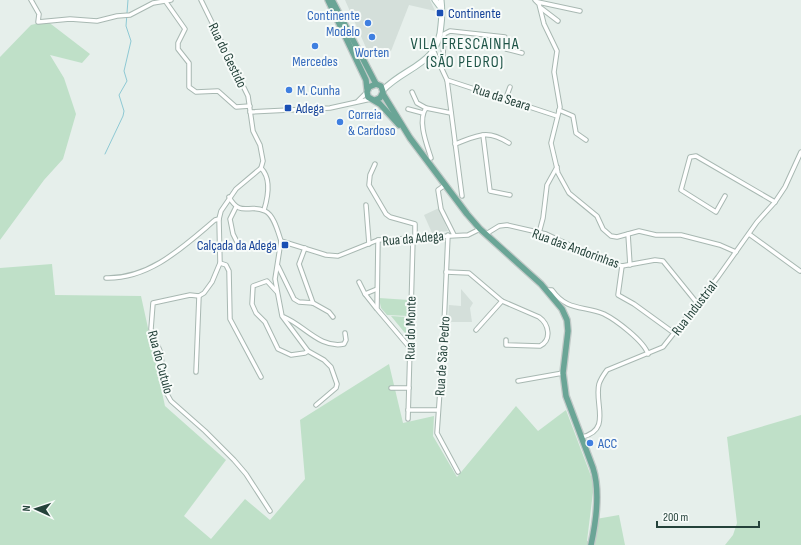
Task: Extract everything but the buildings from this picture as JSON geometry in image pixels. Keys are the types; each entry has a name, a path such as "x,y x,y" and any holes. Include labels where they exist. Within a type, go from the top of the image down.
{"main road":[{"path":"325,0 343,26"},
{"path":"328,0 410,138"},
{"path":"332,0 366,80 367,91 373,100 380,104 410,138 480,229 547,290 562,309 567,320 563,373 566,396 593,468 595,480 594,521 590,545"},
{"path":"336,0 343,26"},
{"path":"373,100 380,98 391,82 428,58 434,52 440,34 442,9 438,0"},
{"path":"367,91 371,85 391,82"}],"street":[{"path":"31,0 38,14 38,22 70,19 97,21 130,15 153,3 171,0"},
{"name":"Rua do Gestido","path":"201,0 248,96 250,112"},
{"path":"536,1 540,7 558,21"},
{"path":"536,1 580,12"},
{"path":"166,2 185,29 178,43 178,49 189,63 189,82 192,90 196,92 218,91 236,107 250,106"},
{"path":"540,7 544,24 557,50 554,72 560,107 551,143 563,184 569,193 597,216 607,233 611,236 617,237 639,231 656,235 692,237 736,252"},
{"path":"439,63 442,60 444,34 450,31 505,37 506,49 522,52"},
{"path":"434,52 447,80 462,196"},
{"path":"428,58 439,63"},
{"name":"Rua da Seara","path":"447,80 506,98 557,116"},
{"path":"506,98 510,87"},
{"path":"357,101 367,91"},
{"path":"412,92 416,103 426,108 451,113"},
{"path":"196,372 199,296 204,293 212,282 220,263 219,218 221,211 236,189 261,168 263,161 261,150 253,131 250,112 330,108 357,101 373,100"},
{"path":"426,108 423,113 425,137 431,158"},
{"path":"408,109 423,113"},
{"path":"559,110 573,116 575,131 586,140"},
{"path":"455,144 483,135 496,135 509,143"},
{"path":"483,135 490,191 510,195"},
{"name":"Rua Industrial","path":"582,437 590,436 596,431 599,425 600,383 607,370 663,347 775,202 785,187 801,152"},
{"path":"725,196 716,212 682,190 690,157 696,156 775,202"},
{"path":"375,164 370,175 369,185 371,190 379,200 386,214 390,217 414,224 414,238"},
{"path":"539,233 543,218 547,185 557,167"},
{"path":"261,168 266,173 266,182 269,190 264,210"},
{"path":"445,185 438,190 439,203 454,235"},
{"path":"230,197 236,208"},
{"path":"366,205 369,244"},
{"path":"236,208 264,210 274,222 281,241 275,279 282,316 308,351 324,360 331,367 338,384 336,388 316,405"},
{"path":"236,208 230,218 233,234 240,248 257,248"},
{"path":"106,278 126,277 145,271 178,252 219,218"},
{"name":"Rua das Andorinhas","path":"486,234 499,226 506,224 563,241 595,257 622,266 655,260 663,261 697,303"},
{"name":"Rua da Adega","path":"281,241 326,255 338,256 378,240 468,235 480,229"},
{"path":"628,234 630,265"},
{"path":"749,234 800,271"},
{"name":"Rua de São Pedro","path":"448,235 437,433 458,472"},
{"name":"Rua do Monte","path":"408,419 414,238"},
{"path":"377,309 378,240"},
{"path":"305,248 299,264 313,303"},
{"path":"220,263 226,265 229,270 230,318 261,377"},
{"path":"278,266 294,299 299,302 313,303 333,317"},
{"path":"622,266 618,295 634,304 674,333"},
{"path":"446,272 469,273 502,301 539,317 545,321 547,325 548,339 545,344 540,346 506,345 506,340"},
{"path":"277,292 267,281 253,286 252,304 256,313 265,322 278,349 291,355 305,353 308,351"},
{"path":"358,282 365,294 410,348"},
{"path":"365,294 377,289"},
{"path":"547,290 552,290 559,300 572,306 604,314 645,346 648,354"},
{"name":"Rua do Cutulo","path":"199,296 190,295 153,303 151,321 153,336 160,351 166,388 172,401 205,431 246,474 270,511"},
{"path":"476,330 502,301"},
{"path":"282,316 326,343 338,345 344,344 346,340 345,333"},
{"path":"518,381 563,373"},
{"path":"391,388 409,388"},
{"path":"408,410 438,410"}],"shaded area":[{"name":"Continente Modelo","path":"345,0 430,0 435,11 409,5 391,51 371,59"},
{"path":"439,208 448,231 432,233 424,215"},
{"path":"461,289 473,303 470,308 472,322 448,322 449,305 461,306"}],"green space":[{"path":"47,21 90,54 82,63 50,55 64,78 76,114 63,159 44,180 0,240 0,57 31,25"},
{"path":"52,264 55,295 141,296 165,406 226,460 184,516 211,539 245,499 270,520 305,479 300,420 389,364 403,423 434,416 433,436 457,477 516,406 538,431 566,410 594,484 587,541 593,542 596,519 619,515 625,545 0,545 0,268"},
{"path":"379,298 409,300 408,316 387,315 381,308"},
{"path":"391,316 406,317 406,334 405,333"},
{"path":"801,415 801,545 725,545 733,535 737,523 727,437"}],"waterway":[{"path":"105,154 124,111 119,95 127,81 124,71 131,41 126,26 128,0"}],"place":[{"name":"Continente","path":"440,13"},
{"name":"Continente Modelo","path":"368,23"},
{"name":"Worten","path":"372,37"},
{"name":"Mercedes","path":"315,46"},
{"name":"M. Cunha","path":"289,90"},
{"name":"Adega","path":"288,108"},
{"name":"Correia & Cardoso","path":"340,122"},
{"name":"Calçada da Adega","path":"285,245"},
{"name":"ACC","path":"590,443"}],"district":[{"name":"VILA FRESCAINHA (SÃO PEDRO)","path":"465,52"}]}
